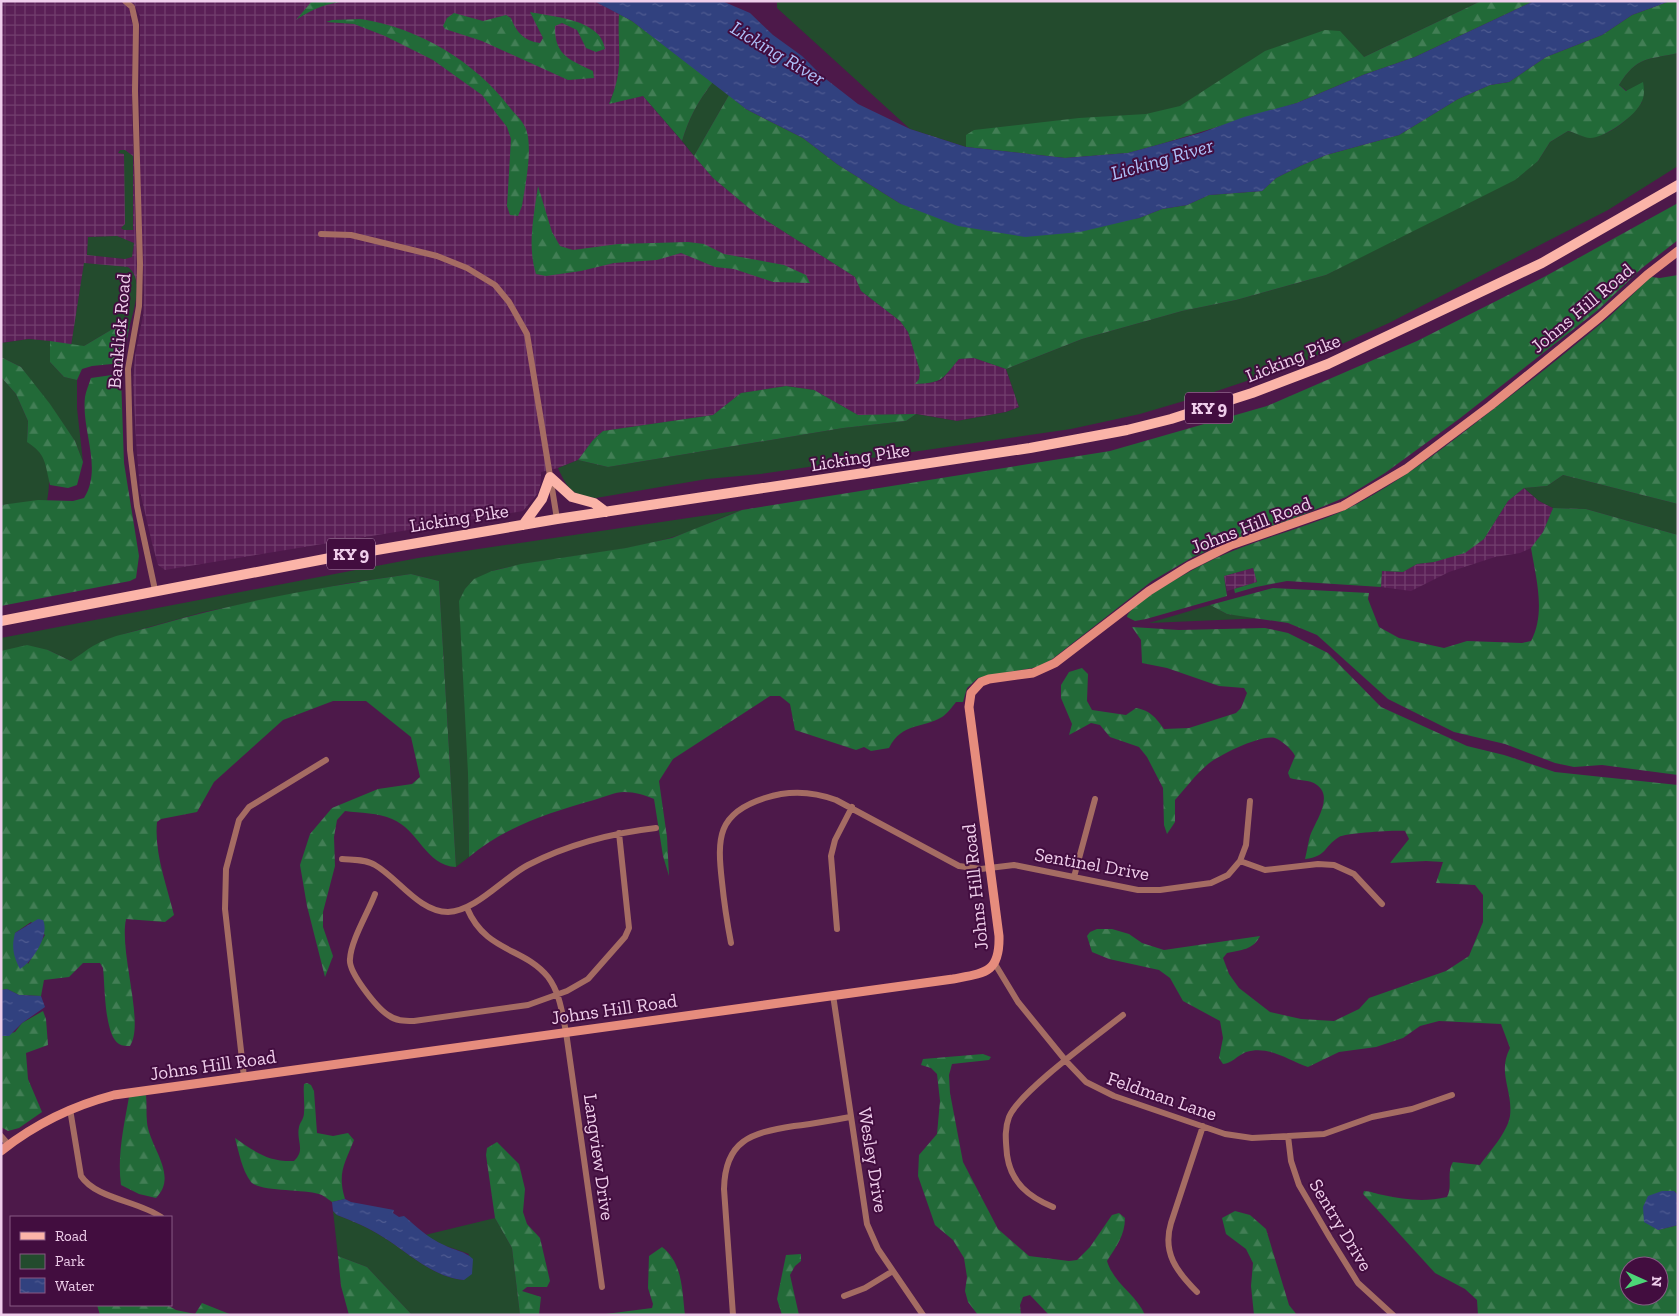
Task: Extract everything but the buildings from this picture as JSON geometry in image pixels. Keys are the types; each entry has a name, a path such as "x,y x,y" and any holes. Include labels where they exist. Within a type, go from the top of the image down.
{"main road":[{"name":"Licking Pike","path":"1,621 155,590 557,519 1038,447 1126,430 1210,408 1285,382 1376,342 1542,263 1678,185"},
{"name":"Johns Hill Road","path":"1,1151 41,1123 70,1109 114,1095 966,977 983,973 995,964 999,954 999,936 969,707 972,693 976,686 989,679 1026,674 1047,668 1066,656 1149,591 1189,566 1231,545 1343,506 1406,469 1490,406 1678,251"},
{"path":"523,525 542,499 550,477 572,497 594,503 606,512"}],"street":[{"name":"Banklick Road","path":"125,1 132,6 134,13 136,42 135,91 140,293 128,359 128,393 134,488 155,590"},
{"path":"321,234 351,235 437,256 466,268 495,285 509,302 527,334 557,519"},
{"path":"244,1077 224,892 230,854 240,820 249,806 326,760"},
{"name":"Sentinel Drive","path":"731,943 719,855 722,831 731,816 742,807 756,801 788,793 822,795 852,807 953,864 971,869 989,869 1014,865 1132,889 1160,890 1211,883 1228,875 1240,861 1247,843 1250,800"},
{"path":"1074,877 1094,799"},
{"path":"837,929 831,856 835,840 852,807"},
{"path":"342,859 376,865 433,909 446,912 467,908 535,861 604,836 656,828"},
{"path":"375,894 351,953 350,965 363,986 388,1015 396,1020 414,1021 528,1005 558,995 588,979 625,937 629,928 619,833"},
{"path":"1240,861 1265,870 1318,864 1334,865 1354,874 1382,904"},
{"path":"467,908 483,934 542,972 558,995"},
{"name":"Feldman Lane","path":"995,964 1018,1002 1079,1076 1105,1093 1203,1126 1244,1137 1324,1134 1372,1117 1412,1109 1452,1095"},
{"name":"Langview Drive","path":"558,995 566,1032 602,1287"},
{"name":"Wesley Drive","path":"833,995 865,1215 876,1245 923,1315"},
{"path":"1053,1207 1028,1195 1014,1178 1008,1160 1006,1133 1010,1116 1018,1102 1123,1015"},
{"path":"70,1109 82,1176 86,1183 106,1194 142,1206 159,1216"},
{"path":"733,1315 724,1189 725,1170 730,1157 739,1144 760,1132 851,1117"},
{"path":"1197,1292 1174,1265 1168,1239 1171,1223 1203,1126"},
{"path":"1,1136 9,1145"},
{"name":"Sentry Drive","path":"1288,1136 1294,1172 1330,1238 1358,1283 1393,1315"},
{"path":"844,1296 865,1288 893,1271"}],"shaded area":[{"path":"1,1 312,1 298,19 315,7 331,2 594,1 619,14 621,63 616,86 609,103 643,96 713,178 756,214 855,277 861,291 900,321 908,332 920,371 916,384 941,381 959,359 974,358 1006,369 1019,407 1006,412 957,421 916,414 858,415 814,390 786,386 741,393 713,415 603,431 593,440 578,460 541,472 538,493 523,511 165,570 158,565 140,491 133,382 135,356 143,316 144,293 140,178 140,16 134,4 130,18 133,24 132,110 137,283 129,329 116,327 71,346 29,339 1,343"},
{"path":"1524,488 1539,501 1553,508 1543,533 1531,548 1520,553 1495,557 1449,572 1411,591 1381,587 1382,571 1403,572 1417,564 1434,562 1484,539 1508,501"},
{"path":"1254,568 1257,582 1227,591 1224,576"}],"green space":[{"path":"312,1 348,1 321,7 296,20"},
{"path":"777,1 1481,1 1364,57 1128,142 966,147 910,129 777,8"},
{"path":"1481,1 1534,1 1415,57 1363,75 1297,103 1128,153 1065,158 966,147 966,135 974,130 1079,118 1146,114 1180,106 1265,51 1325,30 1340,31 1364,57"},
{"path":"1670,1 1678,1 1678,53 1637,64 1625,76 1619,85 1626,91 1643,82 1644,93 1639,107 1634,113 1612,130 1590,138 1568,131 1550,142 1538,161 1515,180 1326,275 1236,300 1182,311 1082,339 1006,369 974,358 959,359 941,379 931,382 915,384 919,379 920,371 908,332 900,321 861,291 855,277 756,214 713,178 694,156 729,95 746,109 803,138 837,164 901,204 1115,222 1139,218 1162,209 1187,205 1209,195 1262,191 1276,178 1326,155 1399,135 1458,99 1490,85 1509,82 1546,57 1602,35 1632,15"},
{"path":"530,12 575,21 595,31 602,39 605,49 596,52 586,48 577,30 562,23 555,26 557,44 561,50 571,60 593,71 594,78 568,80 482,41 445,29 443,26 447,18 454,13 483,21 506,15 511,18 515,28 521,35 529,40 540,43 543,38"},
{"path":"619,14 632,21 713,82 694,110 682,141 643,96 609,104 619,69"},
{"path":"361,19 404,30 445,50 481,76 520,120 528,135 529,155 522,206 518,216 510,215 507,206 511,139 507,127 482,95 433,60 385,36 354,24 326,22"},
{"path":"1678,53 1678,166 1608,210 1389,323 1300,363 1211,393 1140,414 1071,429 761,474 707,479 596,498 581,495 572,490 565,482 558,468 578,460 608,467 843,428 906,421 916,414 957,421 1006,412 1019,407 1006,369 1082,339 1182,311 1236,300 1326,275 1538,161 1550,142 1568,131 1591,137 1606,133 1620,125 1642,102 1619,85 1625,76 1637,64"},
{"path":"713,82 729,95 694,156 682,141 694,110"},
{"path":"120,150 125,150 133,156 133,230 121,228 125,224 124,154 118,153"},
{"path":"538,186 552,232 560,246 573,250 618,244 688,242 704,244 724,254 784,265 806,275 810,283 773,282 734,269 715,267 681,253 657,260 614,263 581,271 546,276 536,274 533,263 532,241"},
{"path":"1678,203 1678,240 1642,268 1598,310 1459,419 1385,473 1346,497 1290,520 1252,532 1193,557 1152,581 1051,660 1037,667 978,678 967,688 963,702 956,702 946,714 935,721 906,730 894,740 889,748 871,751 864,747 856,750 795,730 790,704 780,696 770,696 673,759 659,781 667,837 669,876 663,856 654,799 628,792 613,794 528,822 497,837 469,857 468,773 459,601 465,589 474,579 492,571 521,564 626,548 672,538 742,510 1110,451 1267,406 1417,341 1544,277"},
{"path":"117,236 134,243 132,257 125,259 87,255 88,237"},
{"path":"84,263 128,267 136,280 135,305 129,329 116,327 84,346 71,346"},
{"path":"1678,275 1678,504 1563,475 1547,486 1524,488 1508,501 1484,539 1465,553 1434,562 1417,564 1403,572 1382,571 1381,587 1287,581 1235,593 1234,589 1257,582 1253,568 1224,576 1227,596 1146,619 1135,621 1127,617 1131,611 1152,594 1206,563 1231,551 1338,513 1387,487 1448,444 1561,357 1610,316 1651,277 1660,278"},
{"path":"116,327 129,329 122,363 82,369 77,380 64,377 50,362 50,341 84,346"},
{"path":"29,339 50,341 50,362 64,377 77,380 77,408 83,462 75,441 21,367 1,357 1,343"},
{"path":"1,357 21,367 50,404 75,441 83,462 77,485 68,488 50,485 44,460 38,451 27,442 28,421 16,394 1,377"},
{"path":"112,375 121,377 124,463 139,556 136,578 130,581 1,606 1,505 38,500 73,501 84,498 92,474 85,395 91,378"},
{"path":"1,377 16,394 28,421 27,441 44,455 48,467 49,481 47,501 1,505"},
{"path":"786,386 814,390 858,415 916,414 906,421 843,428 608,467 578,460 593,440 603,431 713,415 741,393"},
{"path":"1563,475 1678,504 1678,535 1586,509 1553,508 1539,501 1524,488 1547,486"},
{"path":"1553,508 1586,509 1678,535 1678,775 1602,765 1574,767 1555,763 1505,744 1454,732 1388,699 1317,635 1288,623 1227,614 1210,605 1273,588 1369,593 1368,599 1379,627 1399,638 1444,648 1467,641 1522,643 1531,641 1536,630 1539,607 1531,548 1543,532"},
{"path":"742,510 679,535 648,544 492,571 468,773 469,857 456,867 439,581 411,574 349,583 204,612 124,634 71,661 48,650 1,651 1,638 418,558"},
{"path":"411,574 439,581 456,867 446,865 429,854 409,831 392,819 375,814 345,811 337,820 334,837 335,866 323,912 323,927 333,956 325,977 307,906 300,865 310,834 332,808 378,789 412,784 420,777 411,737 366,701 333,701 283,720 214,782 197,812 161,819 157,822 159,857 174,915 165,922 126,919 126,950 135,1021 134,1035 130,1046 119,1044 110,1031 106,1009 103,968 100,963 83,963 69,977 44,980 41,996 19,995 7,989 1,990 1,651 27,645 48,650 71,661 100,642 189,616 252,601","holes":["31,922 45,935 28,964 15,933"]},
{"path":"1210,605 1227,614 1266,618 1149,623"},
{"path":"1132,627 1179,630 1265,628 1288,633 1328,653 1381,707 1467,746 1504,755 1555,772 1678,785 1678,1195 1674,1191 1658,1230 1678,1225 1678,1315 1478,1315 1477,1300 1465,1289 1435,1273 1363,1194 1364,1191 1367,1191 1415,1200 1447,1197 1453,1162 1480,1165 1502,1135 1510,1116 1505,1066 1510,1048 1501,1024 1439,1021 1420,1026 1403,1038 1376,1047 1339,1052 1308,1067 1278,1054 1262,1050 1246,1052 1229,1063 1223,1064 1219,1058 1223,1038 1220,1021 1183,1001 1170,978 1159,970 1109,959 1092,952 1087,936 1090,932 1097,929 1112,929 1129,934 1142,943 1164,950 1260,936 1250,947 1227,953 1223,958 1229,974 1239,988 1270,1012 1301,1019 1334,1021 1359,1009 1369,998 1446,971 1469,956 1483,922 1483,895 1475,885 1436,883 1443,862 1390,863 1409,839 1405,831 1371,832 1339,837 1318,856 1305,859 1310,836 1322,810 1324,796 1322,790 1314,783 1290,778 1288,773 1295,756 1281,741 1275,738 1250,742 1229,751 1207,765 1175,800 1175,822 1167,834 1164,825 1163,788 1147,757 1139,747 1110,737 1100,725 1091,723 1069,735 1072,724 1061,698 1061,685 1069,672 1082,668 1088,674 1087,701 1092,710 1126,715 1136,708 1141,709 1152,715 1164,729 1189,728 1236,713 1241,708 1247,693 1244,688 1219,686 1167,668 1142,663 1141,640"},
{"path":"43,1011 46,1019 48,1045 26,1053 28,1079 42,1112 19,1128 8,1131 1,1127 1,1036 15,1032 22,1023"},
{"path":"983,1054 991,1057 989,1060 952,1064 949,1075 950,1093 963,1162 998,1229 1029,1256 1069,1261 1077,1260 1090,1247 1112,1215 1119,1213 1125,1218 1125,1224 1119,1241 1107,1261 1110,1269 1145,1315 1049,1315 1030,1295 1023,1297 1020,1305 1021,1315 978,1315 968,1302 965,1291 967,1277 964,1258 953,1240 935,1225 918,1176 919,1155 937,1134 940,1101 937,1074 931,1068 921,1065 923,1059"},
{"path":"304,1084 311,1085 314,1091 317,1133 333,1136 348,1133 354,1140 343,1168 342,1182 345,1199 332,1202 324,1196 312,1192 272,1189 256,1185 251,1182 241,1161 235,1138 256,1152 270,1158 294,1161 298,1157 300,1149 298,1132 304,1115"},
{"path":"146,1095 149,1132 164,1170 165,1180 156,1198 139,1194 121,1185 120,1152 129,1097"},
{"path":"497,1142 519,1164 525,1189 523,1212 527,1224 540,1238 550,1281 547,1287 527,1287 522,1291 541,1297 539,1315 520,1315 512,1248 495,1218 486,1155 487,1148"},
{"path":"333,1211 337,1215 377,1233 431,1269 452,1278 464,1280 469,1254 443,1245 425,1235 495,1218 512,1248 520,1315 412,1315 367,1267 338,1256"},
{"path":"1235,1211 1250,1215 1266,1229 1289,1305 1297,1315 1254,1315 1251,1286 1253,1263 1246,1249 1226,1234 1222,1218"},
{"path":"662,1247 669,1254 678,1269 685,1315 598,1315 652,1308 653,1304 648,1288 649,1256"},
{"path":"801,1254 801,1261 795,1266 790,1275 799,1315 782,1315 777,1299 786,1255"},
{"path":"338,1256 367,1267 412,1315 349,1315 341,1286"},
{"path":"202,1303 232,1315 100,1315 97,1306 169,1306 176,1310 195,1314"}],"water":[{"name":"Licking River","path":"594,1 722,1 750,13 773,35 802,56 822,76 858,104 910,129 966,147 1065,158 1128,153 1201,133 1244,117 1297,103 1363,75 1415,57 1534,1 1670,1 1632,15 1602,35 1546,57 1509,82 1490,85 1458,99 1399,135 1326,155 1276,178 1262,191 1209,195 1187,205 1162,209 1139,218 1080,232 1025,237 958,226 901,204 837,164 803,138 746,109 632,21"},
{"path":"38,919 43,920 45,926 42,940 35,954 20,969 14,952 15,933"},
{"path":"7,989 19,995 41,996 45,1007 22,1023 9,1036 1,1036 1,990"},
{"path":"1662,1191 1674,1191 1678,1195 1678,1225 1658,1230 1644,1222 1643,1207 1648,1196"},
{"path":"345,1199 351,1202 394,1210 393,1213 399,1217 404,1216 433,1239 470,1256 473,1259 472,1274 464,1280 442,1274 421,1263 377,1233 337,1215 333,1211 332,1202"}]}
